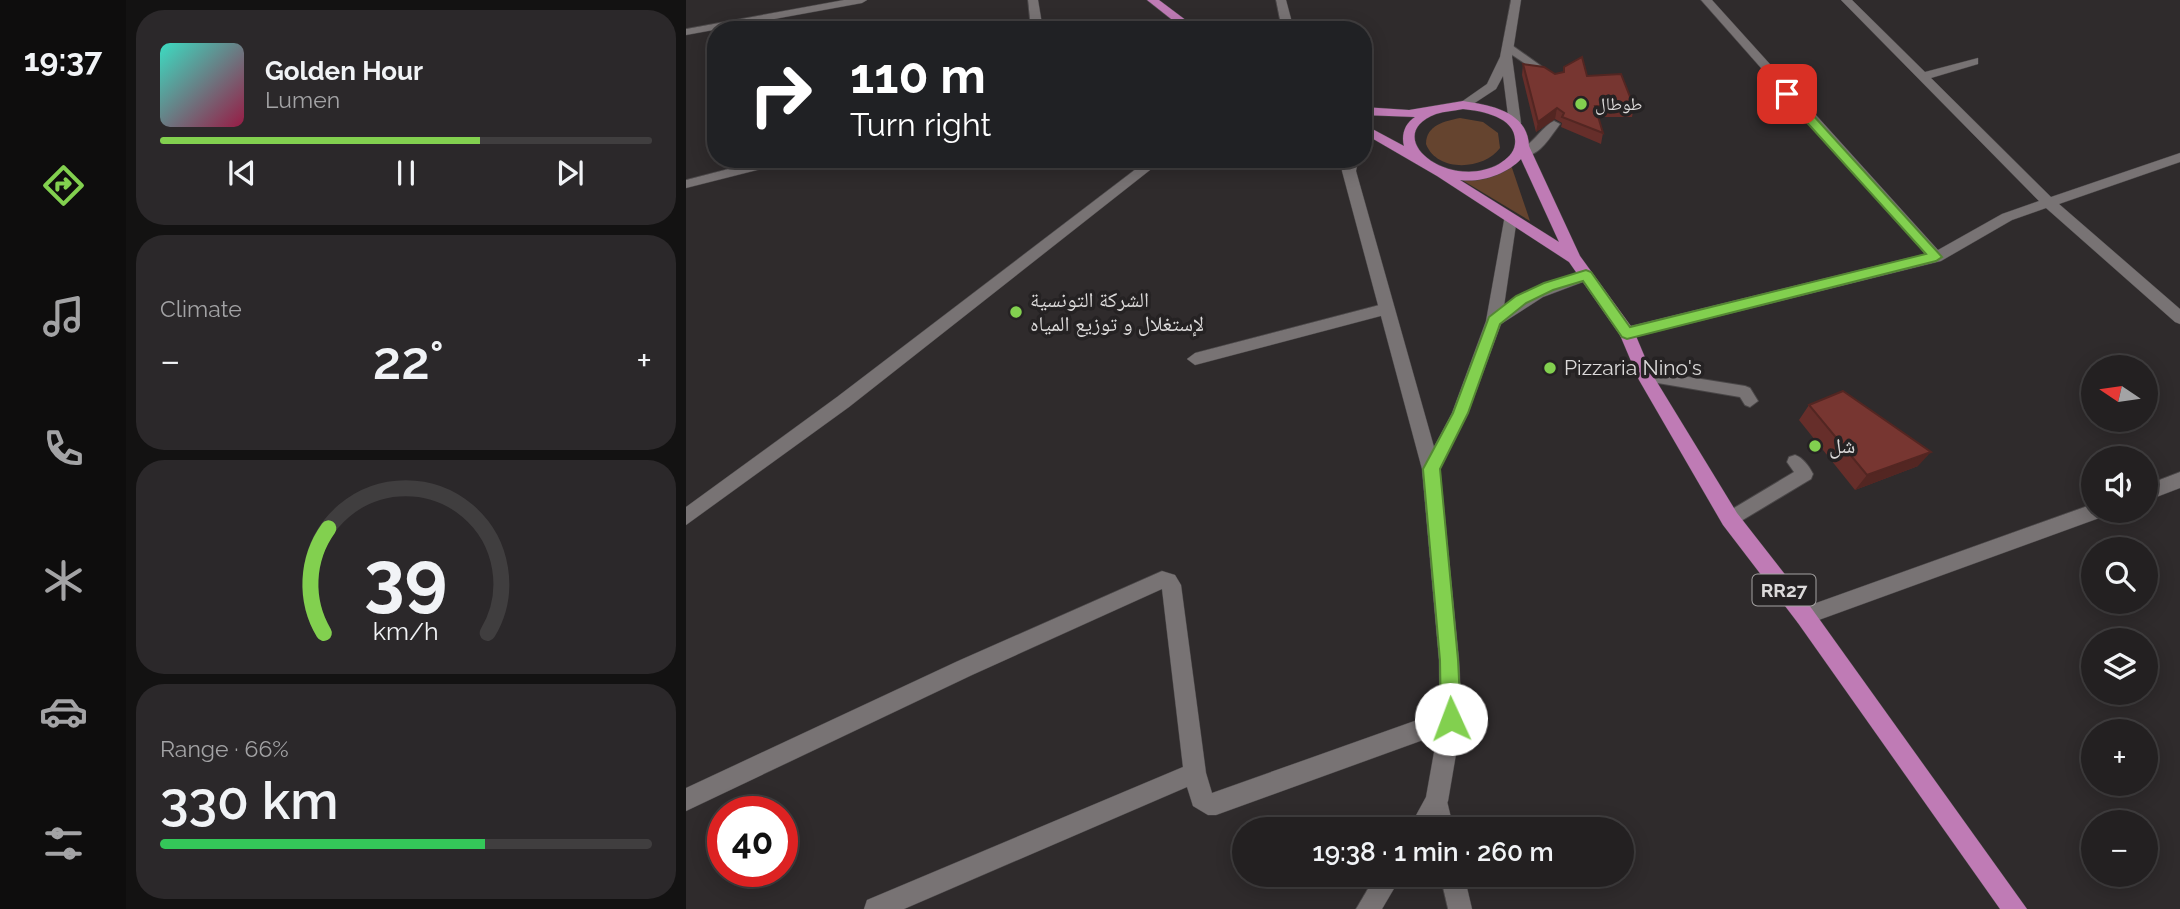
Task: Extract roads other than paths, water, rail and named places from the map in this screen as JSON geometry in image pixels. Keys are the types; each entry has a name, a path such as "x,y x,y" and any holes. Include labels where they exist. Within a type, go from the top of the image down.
{"main road":[{"path":"1152,0 1181,21"},
{"path":"1372,112 1409,114 1463,105 1488,108 1515,123"},
{"path":"1413,156 1408,146 1412,125 1434,110"},
{"name":"RR27","path":"1515,123 1521,135 1523,150 1574,258 1627,334 1645,376 1731,519 1805,616 2015,909"},
{"name":"RR27","path":"1372,135 1413,156 1574,258"},
{"name":"RR27","path":"1436,171 1472,176 1490,173 1506,166 1523,150"}],"street":[{"path":"746,21 862,0"},
{"path":"1033,0 1036,21"},
{"path":"1281,0 1286,21"},
{"path":"1463,105 1492,86 1507,53 1516,0"},
{"path":"1706,0 1936,257"},
{"path":"1846,0 2049,202 2180,318"},
{"path":"686,32 707,28"},
{"path":"1507,53 1515,123"},
{"path":"1922,77 1974,61"},
{"path":"1627,334 1936,257 2007,217 2180,157"},
{"path":"686,184 749,168"},
{"path":"686,517 843,402 1146,168"},
{"path":"1350,168 1432,469 1449,660 1451,719 1437,801 1440,817"},
{"path":"1432,469 1460,413 1494,321 1510,218"},
{"path":"1494,321 1521,300 1548,286 1586,275"},
{"path":"1195,359 1387,309"},
{"path":"2158,489 2180,481"},
{"path":"1805,616 2081,516"},
{"path":"686,800 965,668 1162,580 1168,580 1171,585 1195,773 1201,798 1208,804 1216,804 1451,719"},
{"path":"876,909 1195,773"},
{"path":"1427,817 1437,801"},
{"path":"1368,909 1382,887"},
{"path":"1455,887 1460,909"}],"lane":[{"path":"1507,53 1557,80"},
{"path":"1523,150 1539,144 1554,124"},
{"path":"1645,376 1745,392 1751,401"},
{"path":"1731,519 1805,474 1795,462"}],"place":[{"name":"طوطال","path":"1581,104"},
{"name":"الشركة التونسية لإستغلال و توزيع المياه","path":"1016,312"},
{"name":"Pizzaria Nino's","path":"1550,368"},
{"name":"شل","path":"1815,446"}]}
